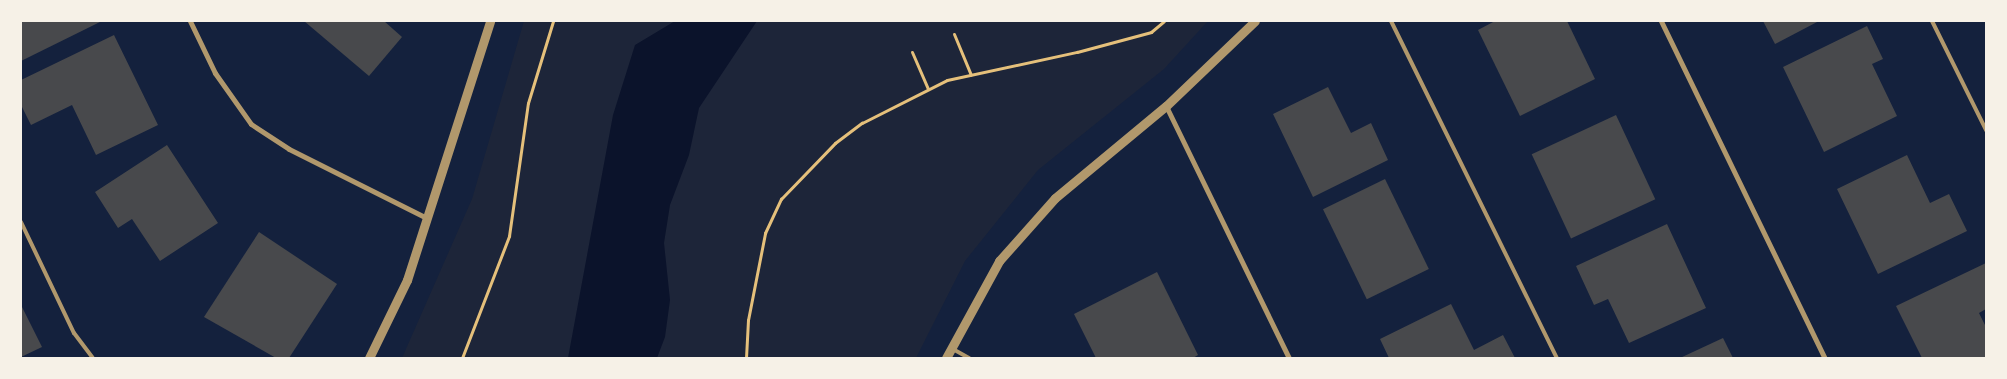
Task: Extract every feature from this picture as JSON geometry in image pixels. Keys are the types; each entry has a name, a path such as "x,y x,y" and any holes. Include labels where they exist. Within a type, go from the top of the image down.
{"street":[{"path":"190,21 215,73 251,124 289,149 427,218"},
{"path":"369,358 407,280 490,21"},
{"path":"946,358 999,261 1055,198 1166,106 1255,21"},
{"path":"1660,21 1825,358"},
{"path":"1166,106 1289,358"}],"lane":[{"path":"1391,21 1556,358"},
{"path":"1932,21 1986,130"},
{"path":"21,222 74,333 93,358"},
{"path":"951,348 969,358"}],"path":[{"path":"462,358 509,236 528,103 553,21"},
{"path":"746,358 757,267 765,233 781,199 835,143 862,123 947,80 1151,32 1164,21"},
{"path":"954,34 971,75"},
{"path":"912,52 928,89"}],"shaded area":[{"path":"524,21 1208,21 1164,69 1038,170 965,261 916,358 402,358 472,199"},
{"path":"675,21 757,21 699,108 689,155 670,205 664,243 670,300 665,337 657,358 568,358 613,115 635,45"}],"building":[{"path":"21,21 102,21 21,61"},
{"path":"304,21 384,21 402,37 369,76"},
{"path":"1495,21 1567,21 1595,79 1520,116 1478,30"},
{"path":"1763,21 1819,21 1775,44"},
{"path":"1867,26 1883,59 1872,64 1897,116 1824,152 1783,67"},
{"path":"114,35 158,125 96,155 72,105 31,125 21,105 21,80"},
{"path":"1328,87 1351,133 1371,123 1388,160 1313,197 1273,114"},
{"path":"1616,115 1655,199 1571,239 1532,154"},
{"path":"167,145 218,223 160,261 132,219 118,228 95,192"},
{"path":"1907,155 1930,203 1949,194 1967,231 1878,274 1837,189"},
{"path":"1385,179 1429,269 1367,299 1323,209"},
{"path":"1667,224 1706,308 1629,343 1608,299 1594,305 1576,266"},
{"path":"259,232 337,284 289,358 276,358 204,317"},
{"path":"1986,263 1986,309 1979,313 1986,327 1986,358 1922,358 1896,306"},
{"path":"1157,272 1198,355 1193,358 1096,358 1074,314"},
{"path":"1451,304 1474,350 1503,335 1515,358 1389,358 1380,339"},
{"path":"21,305 42,347 21,357"},
{"path":"1723,338 1733,358 1680,358"}]}
